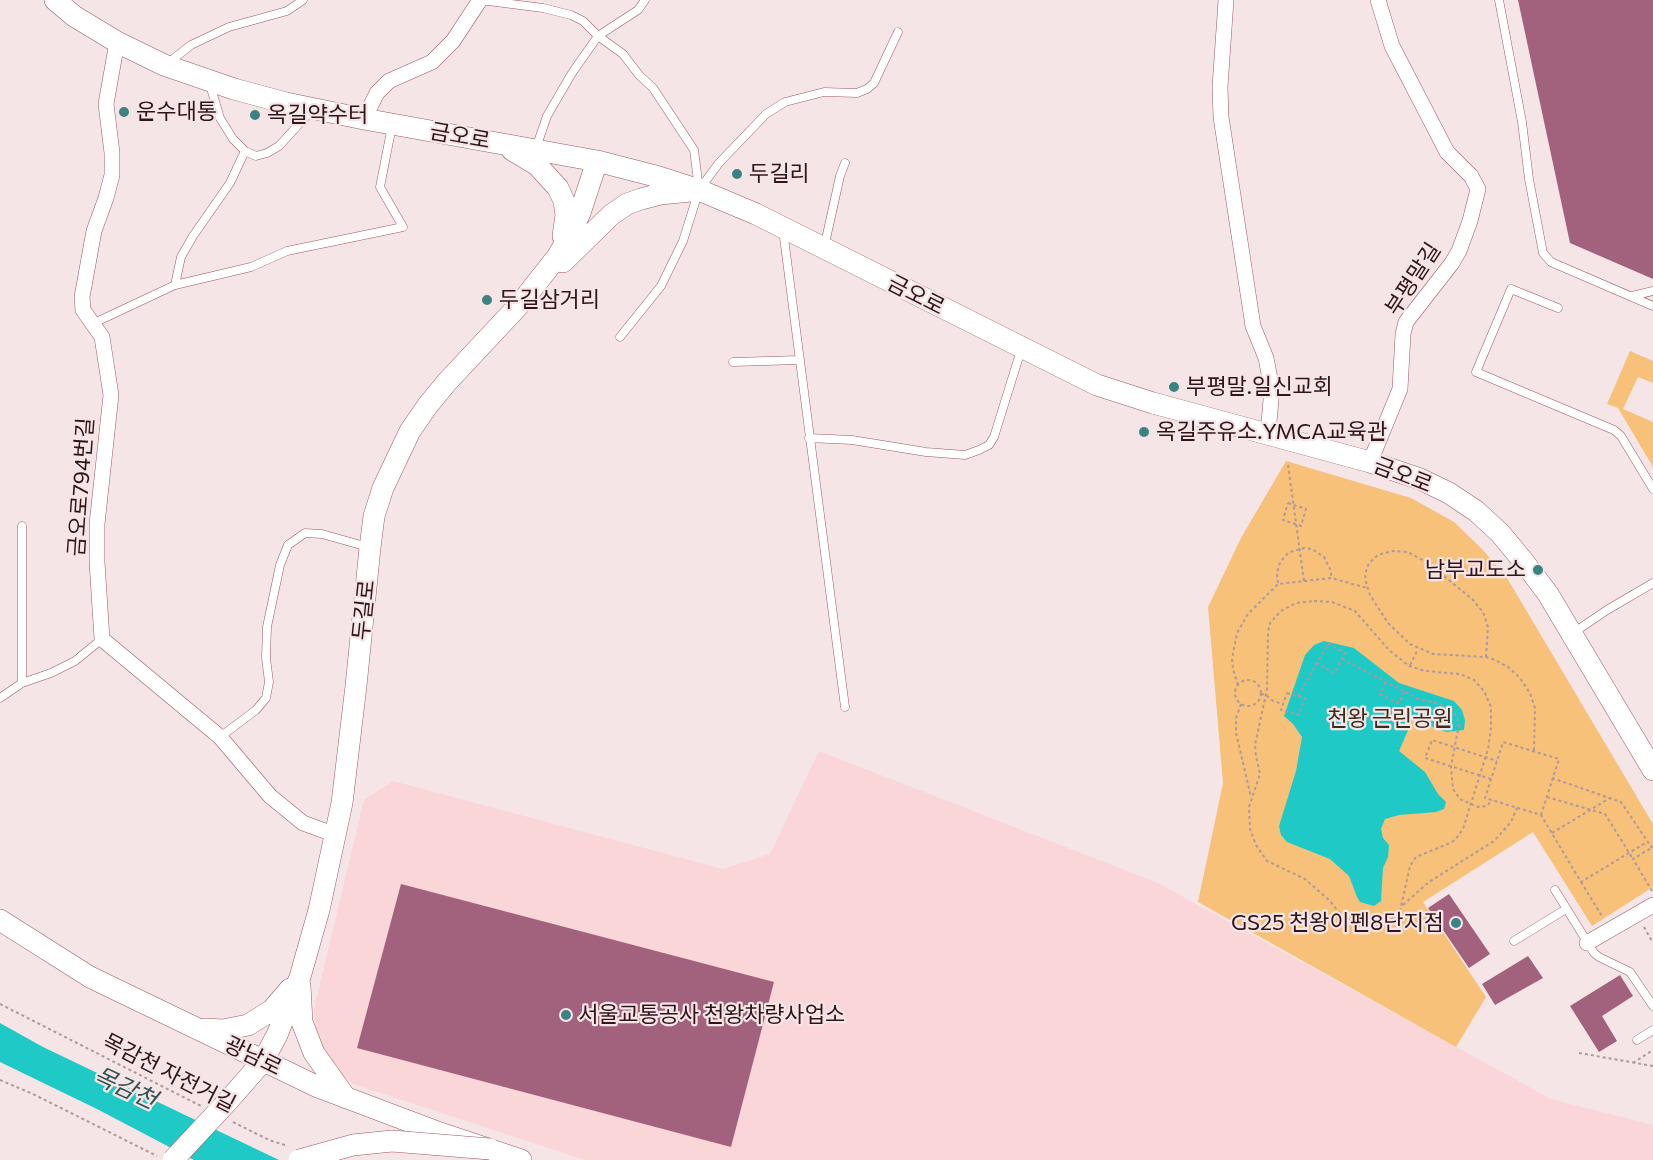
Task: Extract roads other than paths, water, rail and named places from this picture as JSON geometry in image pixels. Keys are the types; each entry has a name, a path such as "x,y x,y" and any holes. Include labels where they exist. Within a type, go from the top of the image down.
{"main road":[{"name":"금오로","path":"55,0 117,42 164,65 209,81 313,109 597,160 699,190 756,214 1097,385 1153,403 1371,462 1420,479 1449,493 1476,511 1500,533 1548,594 1653,770"},
{"path":"502,144 537,165 558,188 564,201 566,215 557,257"},
{"name":"두길로","path":"173,1160 264,1061 300,977 319,910 342,803 374,516 383,488 410,431 447,382 520,304 557,257 580,213 597,160"},
{"path":"520,304 603,223 627,204 660,194 699,190"},
{"name":"광남로","path":"0,920 90,977 264,1061 346,1098 521,1160"},
{"path":"197,1029 236,1029 259,1019 277,1004 300,977"},
{"path":"300,977 301,1011 307,1037 314,1053 346,1098"},
{"path":"294,1153 392,1141 490,1149"}],"street":[{"path":"364,119 377,93 389,81 432,62 453,41 480,0"},
{"path":"1226,0 1220,87 1221,117 1253,326 1266,358 1272,389 1268,433"},
{"name":"부평말길","path":"1371,462 1400,389 1403,334 1406,322 1452,263 1473,211 1478,189 1471,176 1447,152 1392,46 1378,0"},
{"name":"금오로794번길","path":"102,639 97,524 111,395 102,337 83,310 82,297 94,231 112,175 112,153 106,104 117,42"},
{"path":"102,639 220,737 270,796 303,823 336,835"},
{"path":"1587,943 1653,905"}],"lane":[{"path":"164,65 191,45 229,27 287,11 303,0"},
{"path":"480,0 543,8 571,15 583,21 598,36 623,54 652,88 694,150 699,190"},
{"path":"536,150 547,116 598,36 638,10 645,0"},
{"path":"1499,0 1543,253 1551,262 1653,306"},
{"path":"620,337 651,300 675,260 699,190 719,163 766,114 785,102 824,92 857,93 867,89 874,83 898,32"},
{"path":"209,81 220,118 233,139 245,152 256,156 279,146 313,109"},
{"path":"93,322 175,285 251,267 287,252 403,227 380,187 392,124"},
{"path":"175,285 181,257 230,183 245,152"},
{"path":"824,249 845,163"},
{"path":"783,228 844,707"},
{"path":"1558,308 1511,289 1476,372 1614,430 1621,436 1653,489"},
{"path":"1632,297 1653,291"},
{"path":"809,438 852,440 926,452 965,455 979,450 989,445 994,436 1021,348"},
{"path":"734,362 799,360"},
{"path":"22,526 22,683"},
{"path":"220,737 256,710 266,698 269,682 266,658 267,627 280,564 288,545 304,533 322,534 370,548"},
{"path":"1572,634 1653,583"},
{"path":"0,698 22,683 70,664 102,639"},
{"path":"1555,890 1587,943 1599,957 1630,972 1653,1006"},
{"path":"1514,941 1566,909"},
{"path":"1636,1040 1653,1030"}],"water":[{"path":"1324,641 1354,648 1399,683 1454,701 1462,710 1465,720 1464,730 1446,732 1413,719 1399,751 1425,772 1438,794 1446,802 1444,809 1436,812 1399,815 1385,819 1381,829 1383,838 1389,845 1388,857 1383,868 1381,901 1374,906 1360,902 1349,876 1330,859 1287,842 1281,835 1279,826 1296,771 1302,737 1284,716 1305,655 1314,645"},
{"name":"목감천","path":"0,1023 43,1047 279,1160 194,1160 0,1062"}],"place":[{"name":"운수대통","path":"124,112"},
{"name":"옥길약수터","path":"255,115"},
{"name":"두길리","path":"737,174"},
{"name":"두길삼거리","path":"487,300"},
{"name":"부평말.일신교회","path":"1174,387"},
{"name":"옥길주유소.YMCA교육관","path":"1144,432"},
{"name":"남부교도소","path":"1538,570"},
{"name":"GS25 천왕이펜8단지점","path":"1456,923"},
{"name":"서울교통공사 천왕차량사업소","path":"566,1015"}],"park label":[{"name":"천왕 근린공원","path":"1390,719"}]}
